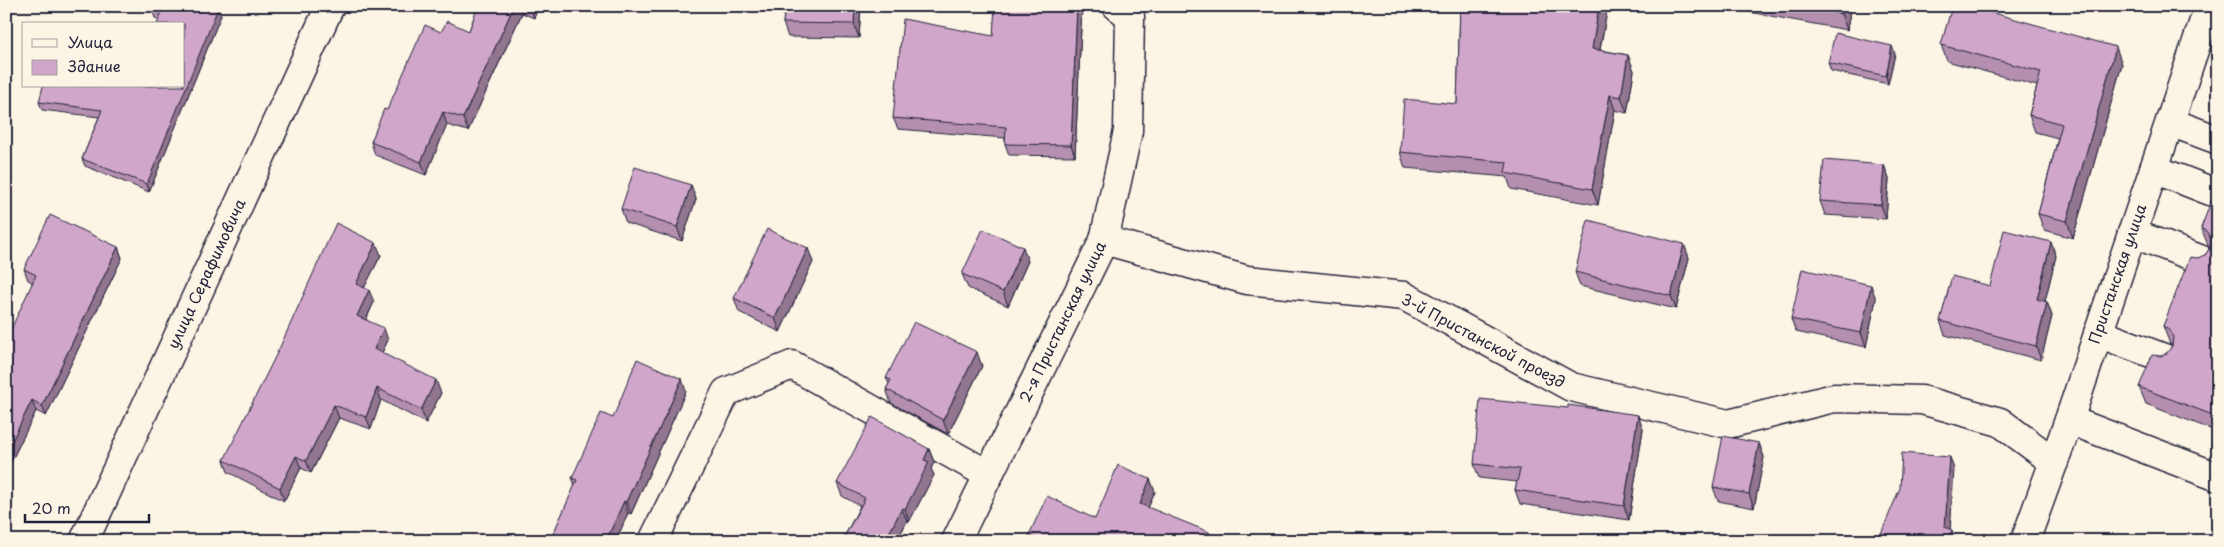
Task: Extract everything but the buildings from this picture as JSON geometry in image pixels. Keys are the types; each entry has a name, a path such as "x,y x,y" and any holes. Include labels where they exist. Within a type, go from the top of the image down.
{"street":[{"name":"улица Серафимовича","path":"84,541 330,6"},
{"name":"2-я Пристанская улица","path":"956,541 1104,240 1128,131 1130,16 1117,6"},
{"name":"Пристанская улица","path":"2025,541 2069,420 2170,122 2210,18"},
{"path":"2170,122 2218,140"},
{"path":"2154,169 2218,194"},
{"path":"2132,233 2202,260"},
{"name":"3-й Пристанской проезд","path":"1104,240 1247,280 1404,296 1571,387 1728,424 1834,398 1922,400 2000,422 2054,462"},
{"path":"2098,332 2164,358"},
{"path":"653,541 726,392 792,365 989,475"},
{"path":"2069,420 2218,477"}]}
